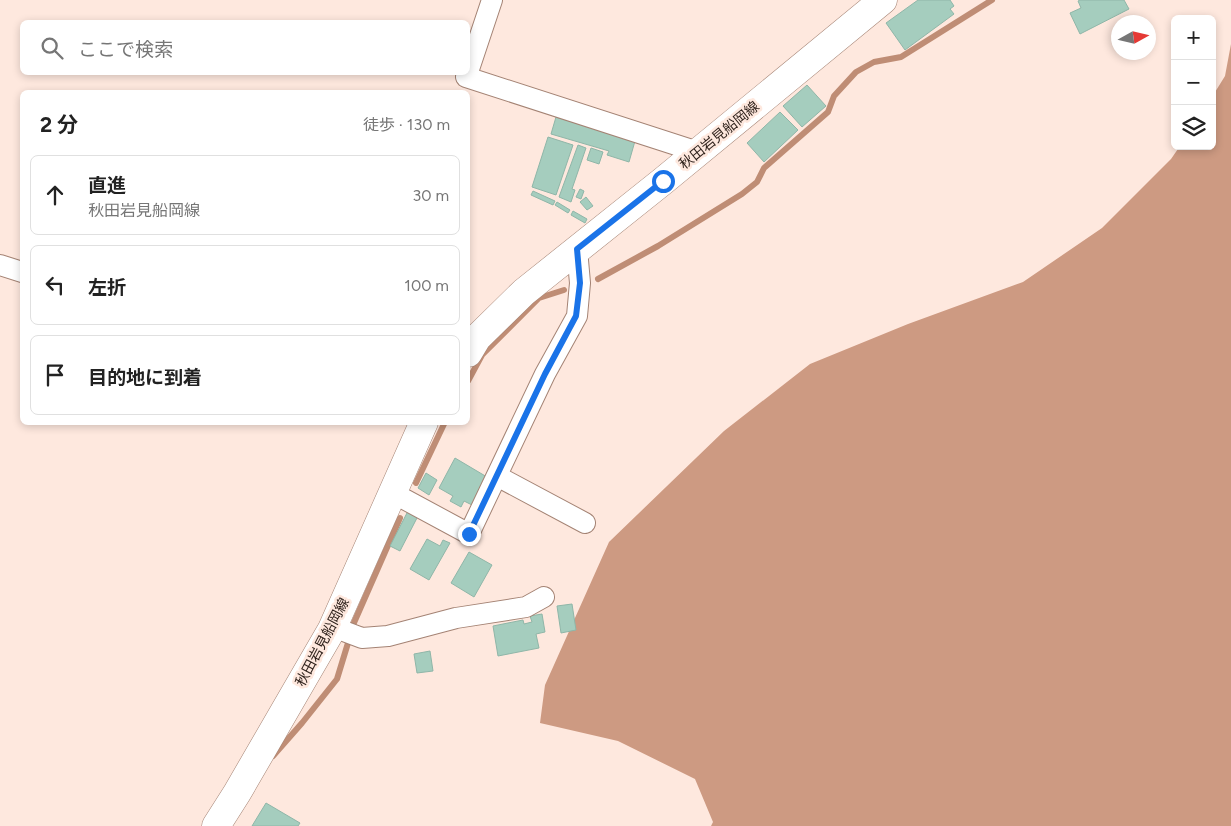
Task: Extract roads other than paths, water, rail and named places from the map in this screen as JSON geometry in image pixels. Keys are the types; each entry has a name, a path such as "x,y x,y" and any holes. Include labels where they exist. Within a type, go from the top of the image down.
{"main road":[{"name":"秋田岩見船岡線","path":"470,349 477,338 524,292 883,0"},
{"name":"秋田岩見船岡線","path":"216,826 333,627 423,425"}],"street":[{"path":"470,64 492,0"},
{"path":"465,78 698,152"},
{"path":"393,492 469,534 545,374 576,316 580,283 577,249"},
{"path":"0,265 20,271"},
{"path":"497,476 585,523"},
{"path":"333,627 362,638 388,636 456,618 526,607 544,597"}],"waterway":[{"path":"598,279 658,246 742,194 757,182 764,168 828,112 834,96 856,72 874,62 901,57 992,0"},
{"path":"470,377 482,355 539,298 564,290"},
{"path":"416,483 444,425"},
{"path":"353,625 400,518"},
{"path":"273,756 337,679 348,643"}]}
